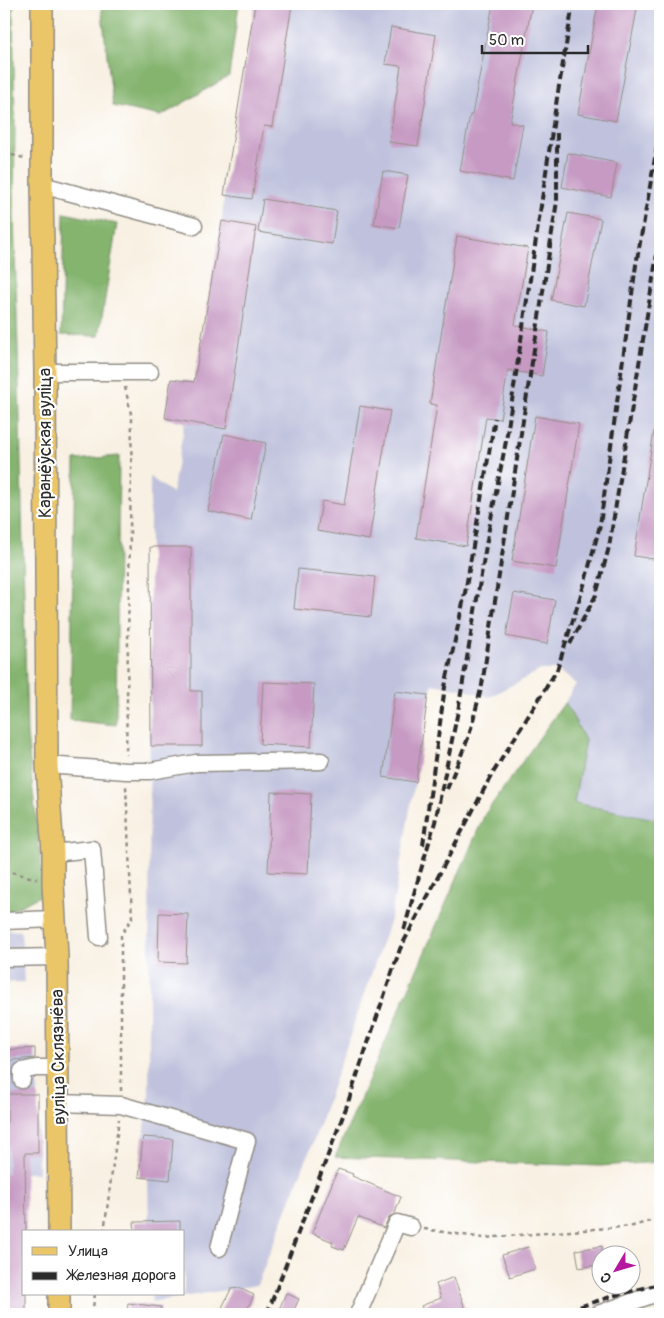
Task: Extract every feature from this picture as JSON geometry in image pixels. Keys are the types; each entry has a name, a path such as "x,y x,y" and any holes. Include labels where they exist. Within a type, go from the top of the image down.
{"main road":[{"name":"Каранёўская вуліца","path":"42,4 47,765 53,852 53,883"},
{"name":"вуліца Склязнёва","path":"53,883 58,1068 59,1230"},
{"path":"59,1296 59,1314"}],"street":[{"path":"42,185 194,226"},
{"path":"45,372 150,372"},
{"path":"47,765 150,771 196,762 321,761"},
{"path":"53,852 92,849 99,937"},
{"path":"4,921 55,918"},
{"path":"4,958 56,957"},
{"path":"22,1080 22,1071 36,1068 58,1068"},
{"path":"58,1103 121,1105 247,1141 219,1248"},
{"path":"358,1314 397,1223 411,1227"},
{"path":"598,1314 660,1292"}],"path":[{"path":"4,153 42,163"},
{"path":"104,1230 121,1105 121,936 132,918 126,771 132,418 122,372"},
{"path":"4,870 53,883"},
{"path":"411,1227 483,1238 633,1226 660,1218"},
{"path":"92,1314 95,1296"}],"shaded area":[{"path":"255,4 660,4 660,820 573,803 585,740 565,702 576,684 557,670 541,670 489,697 462,689 432,684 391,917 315,1137 257,1285 152,1302 151,1296 185,1296 185,1230 149,1230 148,1178 139,1177 149,1096 150,477 172,493 185,422 165,418 171,379 194,382 222,221 224,195"},
{"path":"4,930 21,931 24,982 4,983"},
{"path":"35,1048 38,1094 38,1173 25,1173 25,1230 22,1230 22,1296 26,1296 26,1314 4,1314 4,1050"}],"green space":[{"path":"4,4 13,4 14,215 27,734 44,894 4,914"},
{"path":"101,4 239,4 229,76 161,116 113,106"},
{"path":"64,213 117,224 99,336 61,335"},
{"path":"119,456 116,725 70,720 75,460"},
{"path":"565,702 585,740 574,803 660,820 660,1162 600,1166 335,1157 485,814"}],"building":[{"path":"255,4 292,5 272,127 264,126 252,199 224,195"},
{"path":"493,4 532,4 510,122 523,125 513,181 460,171"},
{"path":"598,4 638,4 616,121 578,114"},
{"path":"391,27 436,35 418,146 389,142 401,66 385,64"},
{"path":"568,153 617,163 611,197 562,187"},
{"path":"383,171 408,175 399,228 374,224"},
{"path":"263,199 337,211 332,244 258,232"},
{"path":"568,213 601,219 584,306 551,300"},
{"path":"222,221 256,227 226,429 165,418 171,379 194,382"},
{"path":"457,236 528,248 515,325 549,332 542,376 508,370 500,419 486,417 466,546 416,538 437,405 430,404"},
{"path":"360,406 390,411 369,540 317,531 322,501 344,505"},
{"path":"535,416 579,424 556,568 512,561"},
{"path":"654,431 660,432 660,560 634,556"},
{"path":"224,434 266,443 251,520 208,511"},
{"path":"150,547 191,547 191,691 202,691 202,746 151,746"},
{"path":"298,569 375,577 371,617 294,609"},
{"path":"514,593 555,600 547,644 506,636"},
{"path":"263,682 314,684 311,747 260,744"},
{"path":"395,691 428,695 416,782 383,777"},
{"path":"271,792 311,794 308,874 268,872"},
{"path":"159,913 188,914 186,963 158,962"},
{"path":"35,1048 35,1058 4,1061 4,1050"},
{"path":"7,1094 38,1094 38,1153 25,1153 26,1230 22,1230 22,1296 26,1296 26,1314 4,1314 4,1173 8,1173 8,1141 4,1141 4,1122 7,1122"},
{"path":"143,1137 173,1139 170,1180 139,1177"},
{"path":"338,1169 353,1174 352,1176 401,1197 395,1213 388,1219 384,1228 358,1217 344,1250 332,1246 333,1242 312,1233"},
{"path":"180,1221 180,1230 135,1230 134,1222"},
{"path":"528,1247 535,1269 510,1277 502,1255"},
{"path":"592,1248 592,1266 579,1268 576,1250"},
{"path":"454,1277 467,1314 425,1314 421,1306 441,1298 436,1284"},
{"path":"239,1288 254,1295 245,1314 219,1314 231,1289"},
{"path":"286,1293 299,1299 292,1314 277,1314"},
{"path":"128,1303 161,1307 160,1314 127,1314"}],"railway":[{"path":"404,930 435,822 458,711 506,441 557,98 573,4"},
{"path":"267,1314 346,1108 400,949 491,776 557,670 585,582 600,525 636,265 660,130"},
{"path":"447,789 469,736 482,685 557,201 557,133"},
{"path":"570,644 596,595 609,547 660,236"},
{"path":"423,845 445,687 465,593 495,418"},
{"path":"557,1314 616,1295 660,1284"}]}
